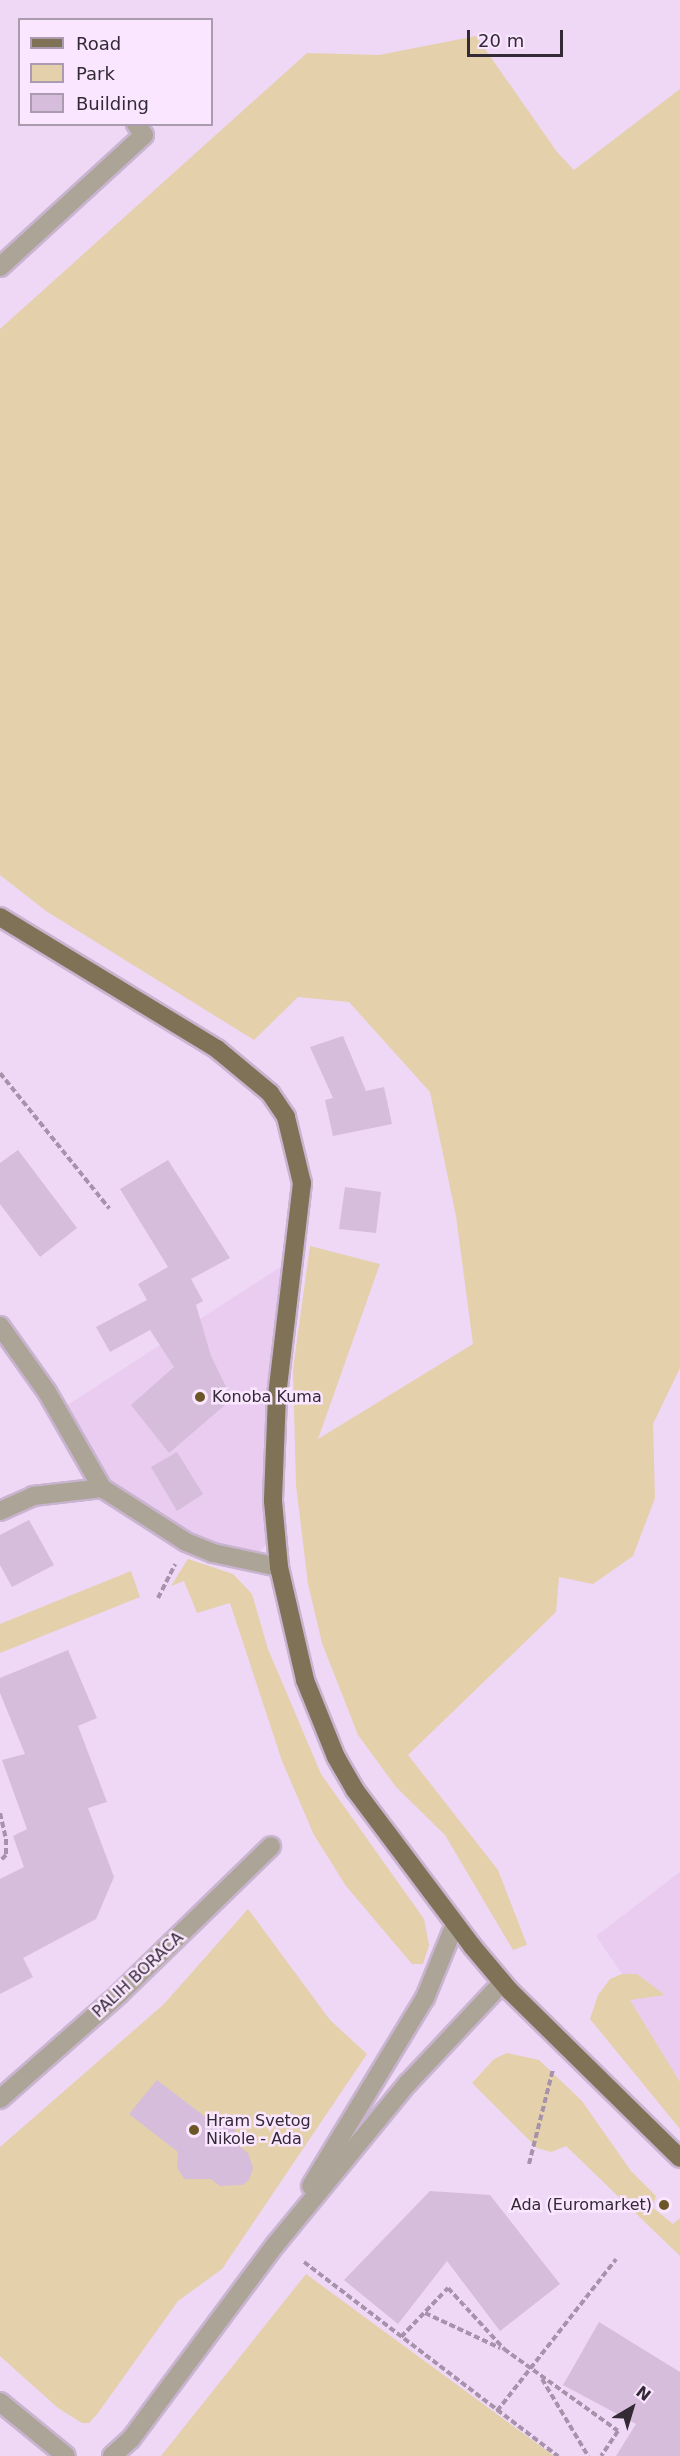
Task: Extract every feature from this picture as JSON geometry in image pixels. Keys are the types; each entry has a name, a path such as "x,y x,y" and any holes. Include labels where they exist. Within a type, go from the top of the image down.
{"main road":[{"path":"0,916 217,1049 270,1094 286,1117 302,1183 273,1450 279,1567 305,1680 336,1757 455,1924 502,1983 680,2158"}],"street":[{"path":"0,267 144,135 137,126"},
{"path":"0,1326 47,1392 102,1488 186,1542 213,1553 279,1567"},
{"path":"0,1511 33,1496 102,1488"},
{"name":"PALIH BORACA","path":"0,2099 119,1994 272,1846"},
{"path":"276,2244 425,1998 455,1924"},
{"path":"112,2456 130,2439 276,2244 408,2083 502,1983"},
{"path":"0,2402 66,2456"}],"path":[{"path":"0,1073 109,1208"},
{"path":"158,1598 186,1542"},
{"path":"0,1813 6,1839 6,1855 0,1861"},
{"path":"529,2164 554,2062"},
{"path":"497,2411 527,2368 616,2259"},
{"path":"304,2262 558,2456"},
{"path":"401,2337 448,2288 504,2349 527,2368 618,2431 601,2456"},
{"path":"425,2313 504,2349"},
{"path":"540,2376 588,2456"}],"shaded area":[{"path":"282,1266 265,1492 271,1540 258,1553 198,1540 121,1489 108,1479 63,1408"},
{"path":"680,1872 680,2082 629,1999 664,1995 637,1974 622,1974 596,1936"}],"green space":[{"path":"476,36 557,152 574,170 680,89 680,1368 653,1424 655,1498 633,1556 593,1584 559,1577 556,1612 408,1755 498,1870 527,1945 513,1950 445,1835 396,1787 358,1735 322,1643 308,1584 296,1485 293,1369 310,1246 380,1264 318,1439 473,1344 456,1216 430,1092 349,1002 298,997 254,1040 46,911 0,875 0,329 307,53 379,55"},
{"path":"188,1559 233,1574 252,1594 268,1649 321,1774 424,1919 429,1945 423,1964 412,1964 346,1886 314,1835 282,1761 230,1603 197,1613 184,1581 171,1586"},
{"path":"131,1571 140,1597 0,1653 0,1624"},
{"path":"248,1909 330,2020 367,2054 222,2269 178,2301 98,2413 89,2423 82,2423 58,2408 0,2356 0,2147 164,2004"},
{"path":"622,1974 637,1974 665,1995 630,2000 680,2082 680,2129 590,2019 598,1995 610,1979"},
{"path":"507,2053 539,2060 582,2101 631,2171 656,2196 652,2207 673,2224 680,2218 680,2256 566,2146 551,2152 537,2148 472,2083 494,2059"},
{"path":"306,2274 554,2456 161,2456"}],"building":[{"path":"343,1036 366,1091 384,1087 392,1124 333,1136 325,1100 333,1098 310,1047"},
{"path":"18,1150 77,1228 40,1257 0,1204 0,1163"},
{"path":"168,1160 230,1258 191,1279 203,1301 196,1305 211,1356 232,1399 169,1453 131,1405 174,1367 150,1330 110,1352 96,1327 147,1300 138,1284 168,1267 120,1189"},
{"path":"345,1187 381,1192 376,1233 339,1229"},
{"path":"177,1452 203,1494 177,1511 151,1467"},
{"path":"29,1520 54,1565 12,1587 0,1565 0,1535"},
{"path":"68,1650 97,1718 78,1726 107,1802 88,1808 114,1877 96,1919 23,1958 33,1977 0,1994 0,1879 24,1867 13,1836 27,1829 2,1760 25,1754 0,1693 0,1678"},
{"name":"Hram Svetog Nikole - Ada","path":"157,2080 204,2116 232,2115 239,2146 248,2153 253,2168 249,2180 242,2185 220,2186 211,2179 184,2179 177,2167 178,2152 129,2114"},
{"path":"430,2191 490,2195 560,2284 500,2331 447,2261 398,2324 344,2280"},
{"path":"599,2322 680,2372 680,2456 616,2456 636,2424 563,2385"}],"place":[{"name":"Konoba Kuma","path":"200,1397"},
{"name":"Hram Svetog Nikole - Ada","path":"194,2130"},
{"name":"Ada (Euromarket)","path":"664,2205"}]}
